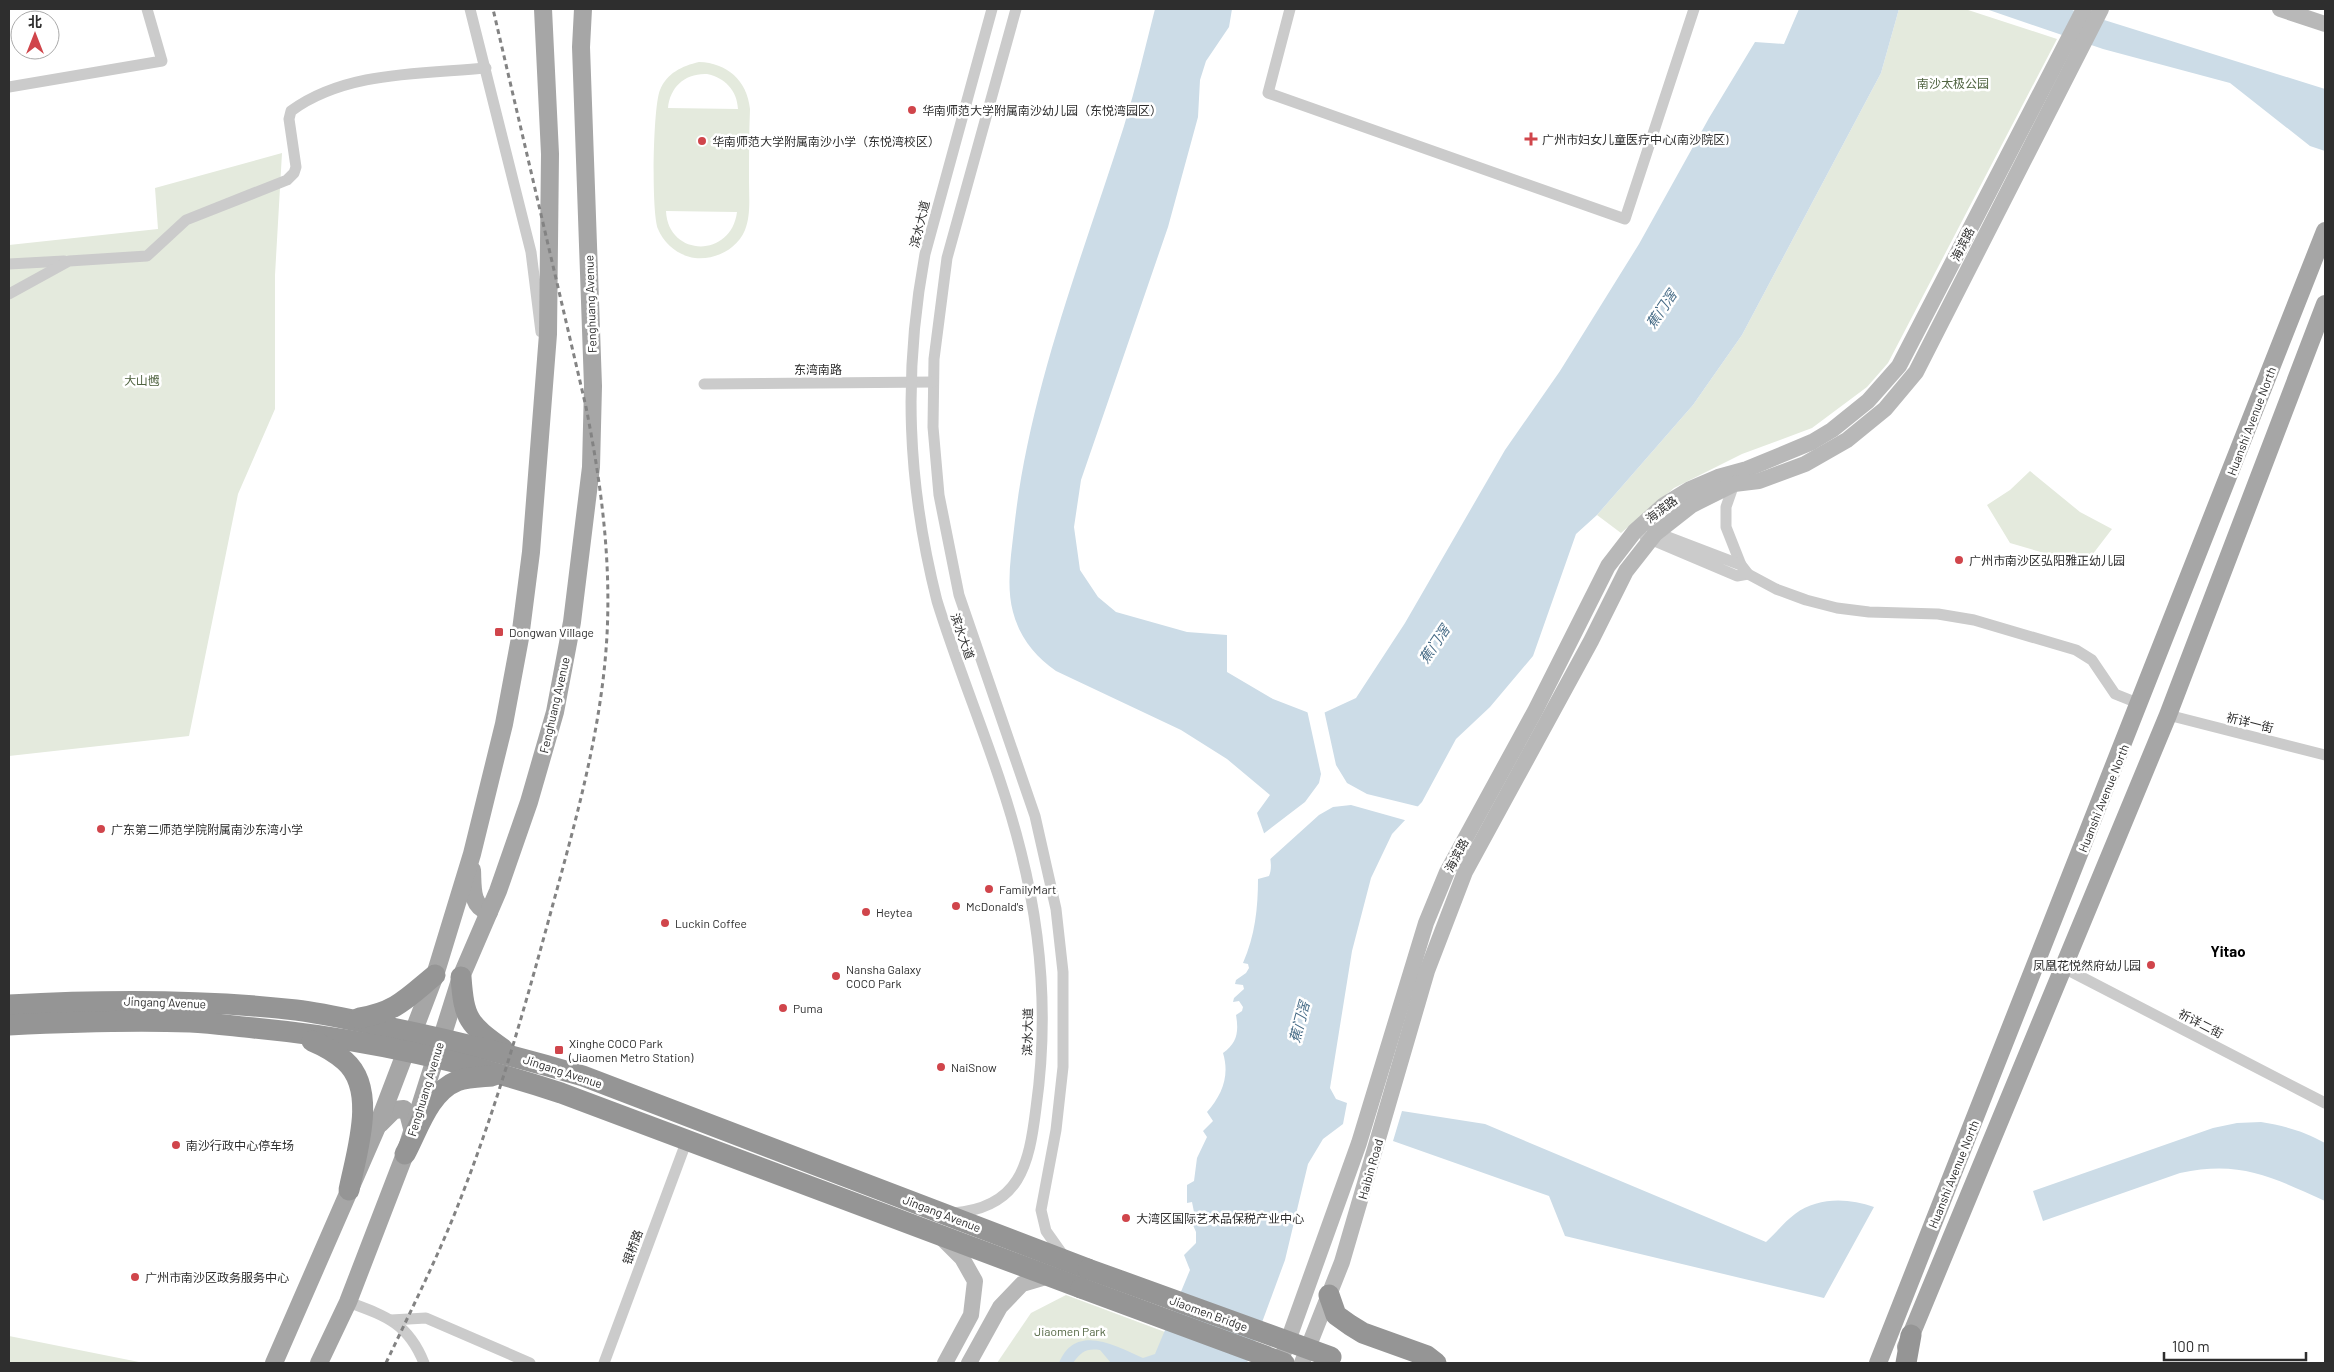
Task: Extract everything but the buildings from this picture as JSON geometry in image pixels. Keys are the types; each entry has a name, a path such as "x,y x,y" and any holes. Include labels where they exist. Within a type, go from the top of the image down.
{"highway":[{"path":"325,1037 330,1034 339,1018 375,1015 393,1008 407,1000 435,975"},
{"path":"405,1154 432,1102 442,1090 456,1081 509,1065 467,1016 461,977"},
{"name":"Jingang Avenue","path":"9,1004 107,1000 194,1002 297,1010 339,1018 411,1041 509,1065 583,1076 938,1212 1080,1273"},
{"name":"Jingang Avenue","path":"9,1025 108,1021 193,1022 325,1037 411,1041"},
{"path":"294,1032 330,1049 347,1062 358,1079 363,1097 363,1121 349,1190"},
{"name":"Jingang Avenue","path":"509,1065 561,1093 1049,1276 1080,1273"},
{"name":"Jiaomen Bridge","path":"1080,1273 1338,1360"},
{"name":"Jiaomen Bridge","path":"1080,1273 1284,1363"},
{"path":"1329,1295 1336,1315 1350,1325 1363,1333 1427,1356 1436,1363"},
{"path":"1906,1363 1911,1335"}],"main road":[{"path":"274,1363 378,1127 435,975 472,854 504,724 520,638 539,475 548,334 550,154 543,9"},
{"path":"577,9 581,48"},
{"name":"Fenghuang Avenue","path":"319,1363 348,1302 413,1132 461,977 489,912 529,802 555,712 572,622 591,467 593,386 581,48 582,9"},
{"name":"Huanshi Avenue North","path":"1878,1363 2140,704 2325,231"},
{"name":"Huanshi Avenue North","path":"1900,1363 2168,715 2325,304"},
{"path":"472,854 475,902 478,907 489,912"},
{"path":"378,1127 387,1115 400,1108 408,1113 413,1132"}],"street":[{"path":"9,87 162,61 147,9"},
{"path":"470,9 531,252 543,350 544,379"},
{"name":"滨水大道","path":"938,1212 967,1212 994,1202 1011,1188 1023,1171 1028,1157 1038,1096 1042,1004 1033,912 1021,852 1006,800 948,635 928,567 912,463 910,382 914,323 925,254 992,9"},
{"name":"滨水大道","path":"1016,9 948,258 937,326 933,382 935,461 941,512 951,562 969,628 1034,816 1056,909 1065,1004 1063,1067 1056,1130 1041,1210 1044,1226 1051,1241 1080,1273"},
{"path":"1290,9 1268,94 1625,219 1694,9"},
{"name":"海滨路","path":"1652,538 1692,505 1734,484 1759,481 1782,474 1827,453 1867,426 1901,391 1916,372 2069,54 2084,9"},
{"name":"海滨路","path":"1280,1363 1366,1120 1426,923 1446,872 1535,710 1608,566 1638,527 1664,505 1690,489 1718,477 1747,469 1812,442 1850,416 1884,384 1899,366 2069,54 2101,9"},
{"path":"2280,9 2325,24"},
{"path":"9,264 147,256 186,220 287,180 294,173 296,166 290,119 291,111 321,94 373,78 486,68"},
{"path":"9,294 69,261"},
{"name":"东湾南路","path":"704,384 933,382"},
{"path":"1734,484 1726,507 1726,527 1745,569 1776,589 1806,600 1837,608 1869,612 1938,614 1974,620 2076,650 2092,660 2115,694 2140,704"},
{"path":"1638,527 1652,538 1737,576 1745,569"},
{"name":"Haibin Road","path":"1302,1363 1342,1262 1428,971 1465,872 1591,641 1626,571 1652,538"},
{"name":"祈详一街","path":"2168,715 2325,755"},
{"name":"祈详二街","path":"2064,968 2325,1103"},
{"name":"银桥路","path":"604,1363 686,1140"},
{"path":"938,1235 962,1258 975,1281 971,1315 945,1363"},
{"path":"969,1363 1000,1307 1022,1284 1049,1276"},
{"path":"348,1302 391,1320 408,1333 418,1348 424,1363"},
{"path":"971,1315 981,1313 989,1320 990,1325"},
{"path":"391,1320 426,1318 530,1363"}],"green space":[{"name":"南沙太极公园","path":"1899,9 1965,9 2057,39 1888,363 1867,387 1812,428 1742,454 1674,488 1621,533 1597,515 1693,405 1742,335 1881,73"},
{"path":"699,62 709,63 734,75 745,90 750,109 749,206 747,224 737,243 731,248 718,255 703,258 683,255 664,240 658,229 654,202 654,137 660,90 667,79 676,71","holes":["707,74 719,78 729,86 735,96 738,109 668,108 669,100 680,83 692,76","666,211 737,212 732,227 724,238 712,244 700,246 688,244 677,237 669,226"]},
{"name":"大山乸","path":"282,153 275,275 275,409 238,494 189,736 9,756 9,245 158,229 155,188"},
{"path":"2030,471 2080,512 2112,529 2089,559 2075,562 2010,543 1987,505 2010,490"},
{"name":"Jiaomen Park","path":"1066,1295 1248,1363 997,1363 1031,1313"},
{"path":"9,1336 144,1363 9,1363"}],"water":[{"name":"蕉门滘","path":"1155,9 1232,9 1229,27 1206,61 1200,80 1198,117 1168,227 1081,480 1074,527 1080,570 1098,597 1116,612 1187,632 1227,635 1227,672 1273,699 1317,716 1356,698 1405,623 1505,450 1560,371 1639,244 1709,118 1755,42 1784,44 1799,9 1899,9 1881,73 1742,335 1693,405 1597,515 1576,534 1533,656 1490,707 1456,739 1422,802 1392,834 1371,878 1352,951 1330,1088 1336,1099 1347,1103 1343,1124 1323,1139 1308,1164 1285,1260 1247,1363 1111,1363 1100,1350 1091,1350 1084,1352 1073,1363 1059,1363 1066,1351 1075,1344 1085,1340 1108,1343 1143,1358 1155,1354 1190,1270 1184,1255 1196,1243 1196,1232 1193,1225 1196,1222 1192,1202 1187,1203 1187,1185 1194,1181 1197,1158 1207,1137 1203,1131 1213,1121 1207,1112 1217,1099 1223,1085 1226,1070 1223,1053 1236,1037 1236,1015 1242,1011 1243,1007 1239,1001 1233,1002 1234,998 1244,989 1243,985 1235,984 1236,980 1246,973 1249,968 1248,964 1243,963 1255,922 1258,879 1269,876 1271,870 1268,844 1257,813 1270,795 1227,759 1181,730 1056,671 1029,646 1016,621 1011,602 1010,571 1021,477 1044,375 1128,111"},
{"path":"1986,9 2069,9 2325,89 2325,151 2310,146 2230,83 2103,49"},
{"path":"1402,1111 1485,1124 1766,1242 1791,1217 1813,1204 1844,1201 1874,1207 1824,1298 1565,1236 1549,1196 1393,1141"},
{"path":"2261,1122 2310,1135 2325,1143 2325,1201 2255,1173 2238,1170 2202,1169 2180,1173 2043,1221 2033,1191 2213,1128 2237,1123"}],"pier":[{"path":"1307,710 1317,714 1324,710 1336,765 1347,783 1367,794 1420,807 1408,821 1351,805 1333,807 1319,815 1268,861 1262,835 1305,802 1319,783 1321,774"}],"railway":[{"path":"386,1363 426,1280 453,1217 488,1123 511,1051 533,978 587,771 600,703 607,635 608,578 604,521 586,407 493,9"}],"place":[{"name":"华南师范大学附属南沙幼儿园（东悦湾园区）","path":"912,110"},
{"name":"广州市妇女儿童医疗中心(南沙院区)","path":"1531,139"},
{"name":"华南师范大学附属南沙小学（东悦湾校区）","path":"702,141"},
{"name":"广州市南沙区弘阳雅正幼儿园","path":"1959,560"},
{"name":"Dongwan Village","path":"499,632"},
{"name":"广东第二师范学院附属南沙东湾小学","path":"101,829"},
{"name":"FamilyMart","path":"989,889"},
{"name":"McDonald's","path":"956,906"},
{"name":"Heytea","path":"866,912"},
{"name":"Luckin Coffee","path":"665,923"},
{"name":"凤凰花悦然府幼儿园","path":"2151,965"},
{"name":"Nansha Galaxy COCO Park","path":"836,976"},
{"name":"Puma","path":"783,1008"},
{"name":"Xinghe COCO Park (Jiaomen Metro Station)","path":"559,1050"},
{"name":"NaiSnow","path":"941,1067"},
{"name":"南沙行政中心停车场","path":"176,1145"},
{"name":"大湾区国际艺术品保税产业中心","path":"1126,1218"},
{"name":"广州市南沙区政务服务中心","path":"135,1277"}],"district":[{"name":"Yitao","path":"2228,951"}]}
